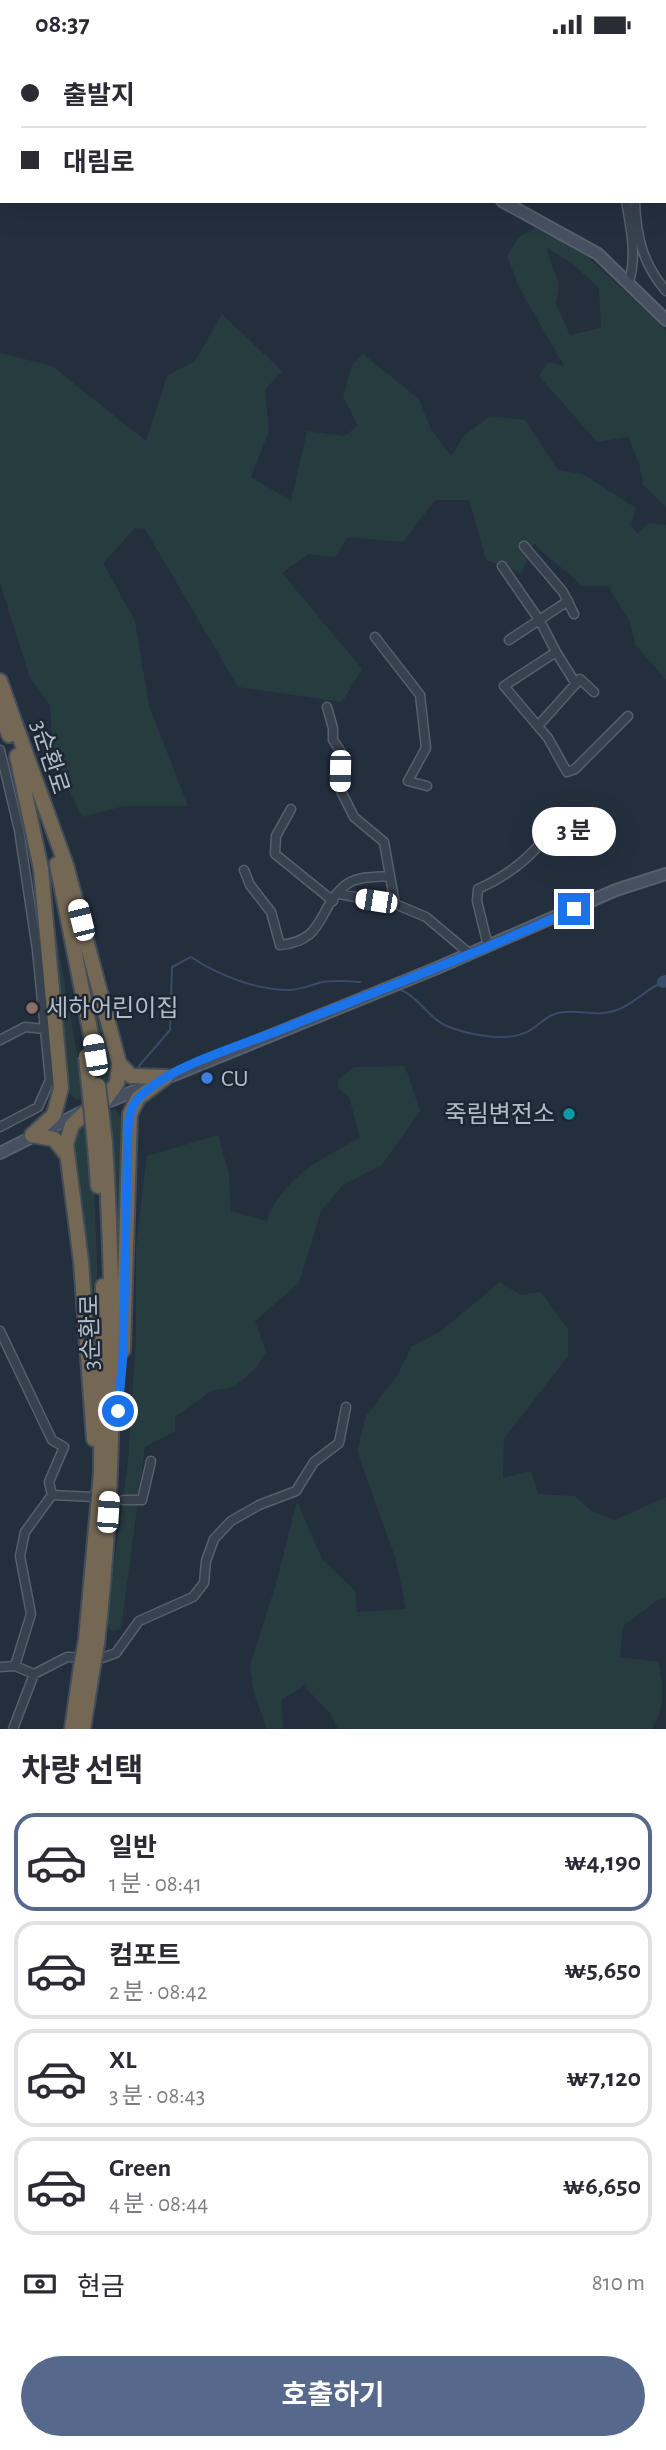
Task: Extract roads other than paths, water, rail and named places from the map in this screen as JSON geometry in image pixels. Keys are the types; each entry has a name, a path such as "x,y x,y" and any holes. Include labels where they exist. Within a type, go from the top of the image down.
{"highway":[{"name":"3순환로","path":"0,681 50,836 90,1056"},
{"name":"3순환로","path":"0,711 17,756 46,854 90,1056"},
{"path":"19,735 66,865 119,1063 117,1083 102,1104 120,1109 128,1129"},
{"path":"17,756 41,869 61,1088 54,1115 32,1135"},
{"path":"90,1056 100,1144"},
{"path":"119,1063 131,1076 166,1077"},
{"path":"106,1550 123,1355 128,1129 136,1101 166,1077"},
{"path":"61,1088 74,1106 88,1110 69,1129 67,1156 81,1261 97,1500"},
{"path":"32,1135 54,1139 67,1156"},
{"name":"3순환로","path":"92,1642 104,1350 100,1144"},
{"name":"3순환로","path":"72,1729 87,1669 106,1550 113,1453 114,1345 100,1144"},
{"name":"3순환로","path":"83,1729 87,1669"}],"street":[{"path":"506,203 580,242 629,282 666,320"},
{"path":"629,282 634,265 631,204"},
{"path":"631,204 648,269 666,291"},
{"path":"524,546 568,601 574,614"},
{"path":"502,566 540,621 576,684"},
{"path":"509,641 568,601"},
{"path":"375,638 420,695 426,748 408,781 427,786"},
{"path":"556,652 504,687 548,738 567,772 575,769 628,716"},
{"path":"538,726 580,679 594,692"},
{"path":"327,707 333,728 333,740 341,752 340,789 354,817 384,842 396,904"},
{"path":"0,750 19,830 37,950 50,1080 38,1107 0,1126"},
{"path":"291,809 276,836 275,854 336,898 396,904 426,917 470,954"},
{"path":"488,946 477,901 478,888 499,880 520,864 544,839"},
{"path":"244,870 250,885 271,912 280,945 293,944 314,934 346,884 359,879 390,876"},
{"path":"0,1153 32,1135 166,1077 470,954 616,890 666,874"},
{"path":"0,1040 25,1027 45,1029"},
{"path":"0,1331 52,1440 64,1447 49,1482 52,1495 25,1532 20,1556 31,1614 15,1666"},
{"path":"13,1729 34,1674 66,1657 102,1658 116,1653 139,1621 193,1597 204,1583 214,1539 231,1521 259,1505 296,1491 314,1462 338,1443 346,1408"},
{"path":"123,1500 142,1500 151,1461"},
{"path":"52,1495 97,1500"},
{"path":"0,1667 15,1666 34,1674"}],"waterway":[{"path":"139,1066 170,1030 172,967 191,957 238,980 276,989 297,989 327,981 360,982"},
{"path":"399,989 442,1024 468,1033 502,1037 523,1034 559,1013 604,1013 617,1010 663,982"}],"place":[{"name":"세하어린이집","path":"32,1008"},
{"name":"CU","path":"207,1078"},
{"name":"죽림변전소","path":"569,1114"}]}
